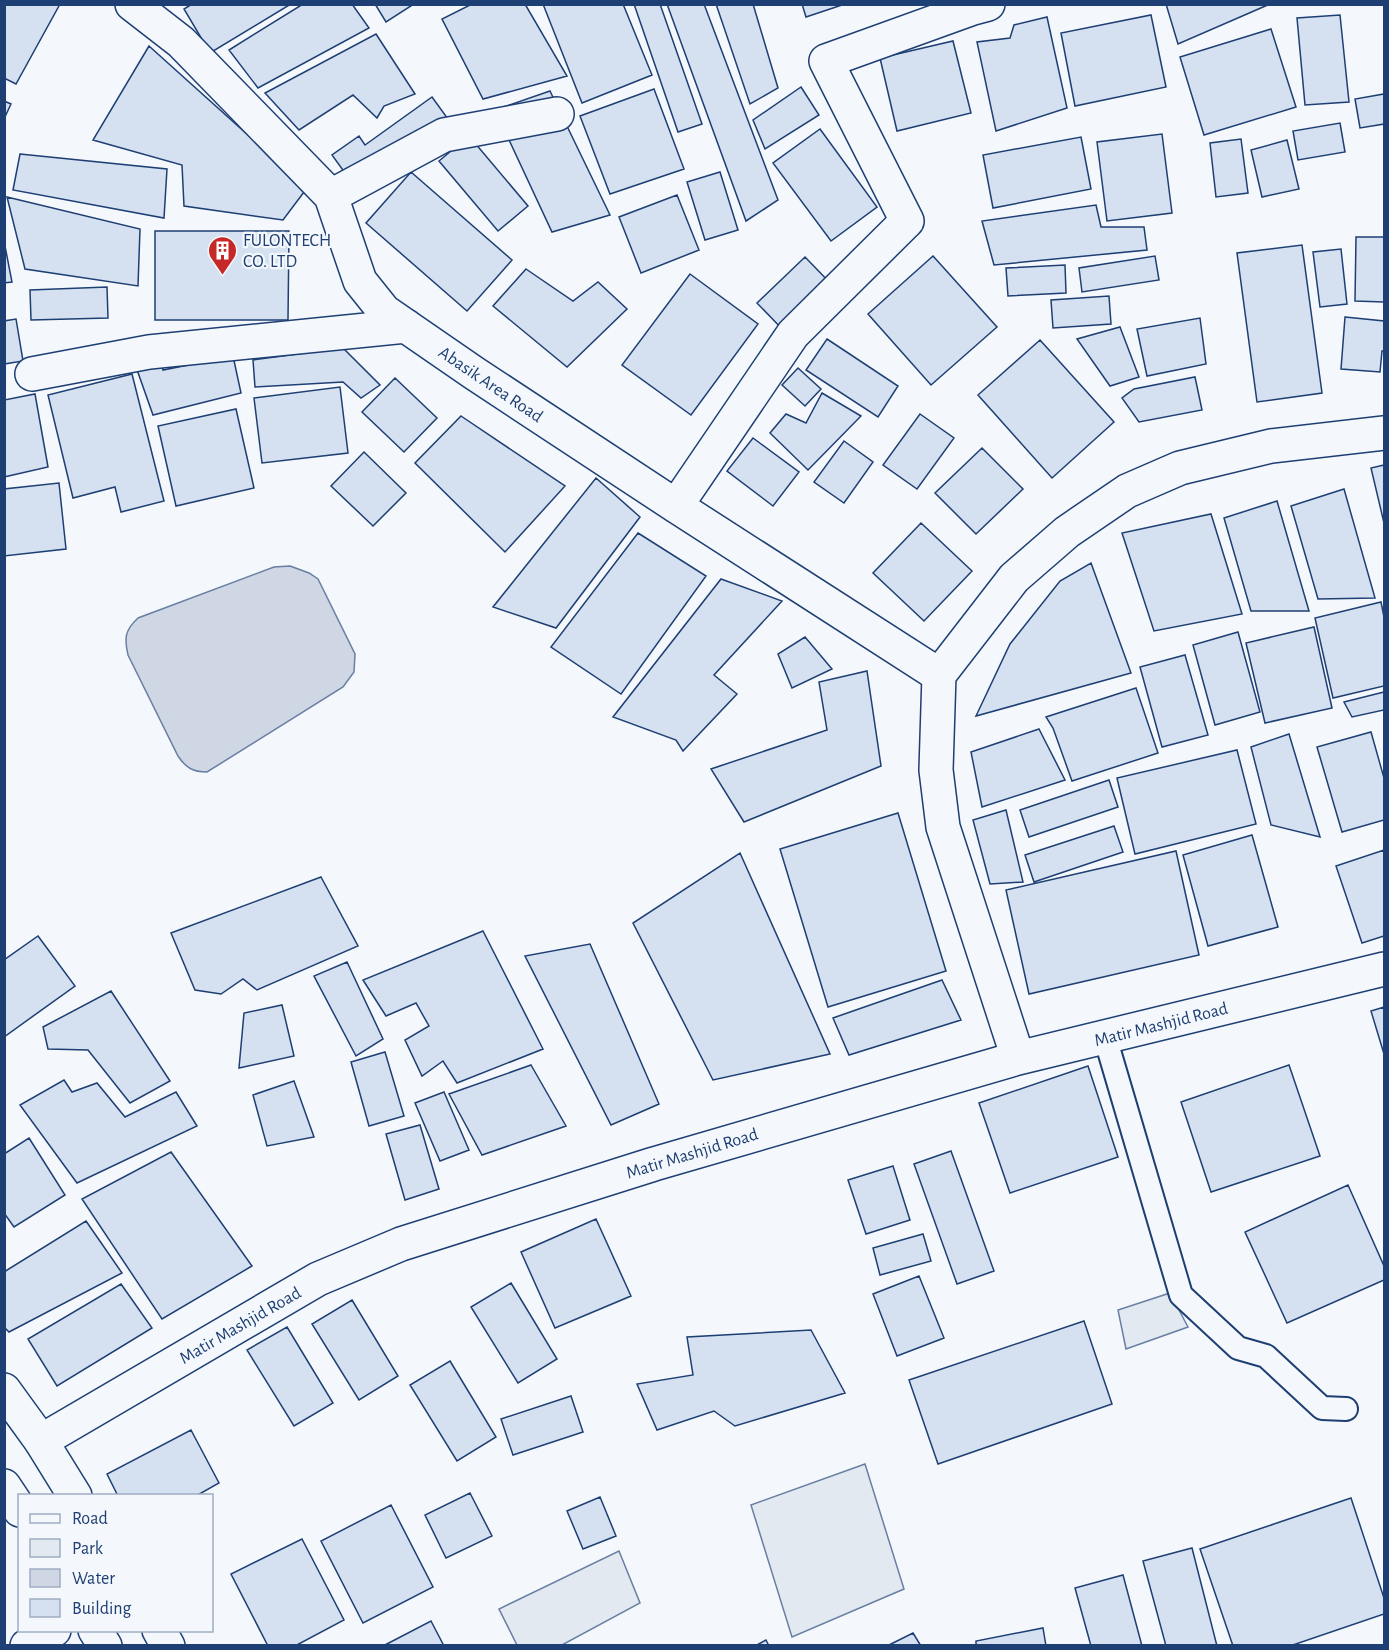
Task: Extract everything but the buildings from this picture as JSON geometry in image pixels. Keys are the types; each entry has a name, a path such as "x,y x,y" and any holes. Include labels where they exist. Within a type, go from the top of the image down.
{"street":[{"name":"Abasik Area Road","path":"132,4 181,42 331,196 360,281 384,311 474,374 676,507 939,675"},
{"path":"676,507 793,334 907,221 826,61 988,4"},
{"path":"331,196 444,135 557,114"},
{"path":"32,374 149,352 406,326"},
{"path":"1018,1058 943,827 936,770 939,675 1014,578 1067,532 1127,491 1180,468 1271,446 1384,433"},
{"name":"Matir Mashjid Road","path":"41,1441 318,1279 401,1244 654,1164 1018,1058 1384,969"},
{"path":"4,1390 41,1441 74,1494"},
{"path":"4,1486 18,1507"},
{"path":"27,1646 51,1632"},
{"path":"96,1632 105,1646"},
{"path":"160,1632 168,1646"}],"lane":[{"path":"1105,1037 1181,1295 1238,1348 1266,1356 1322,1408 1346,1409"}],"green space":[{"path":"1170,1293 1188,1327 1126,1349 1118,1310"},
{"path":"865,1464 904,1589 792,1637 751,1505"},
{"path":"619,1551 640,1603 562,1645 517,1645 499,1609"}],"water":[{"path":"290,566 318,579 355,654 354,672 343,687 207,772 190,768 178,756 128,655 126,639 128,630 138,618 274,567"}],"place":[{"name":"FULONTECH CO. LTD","path":"222,276"}]}
